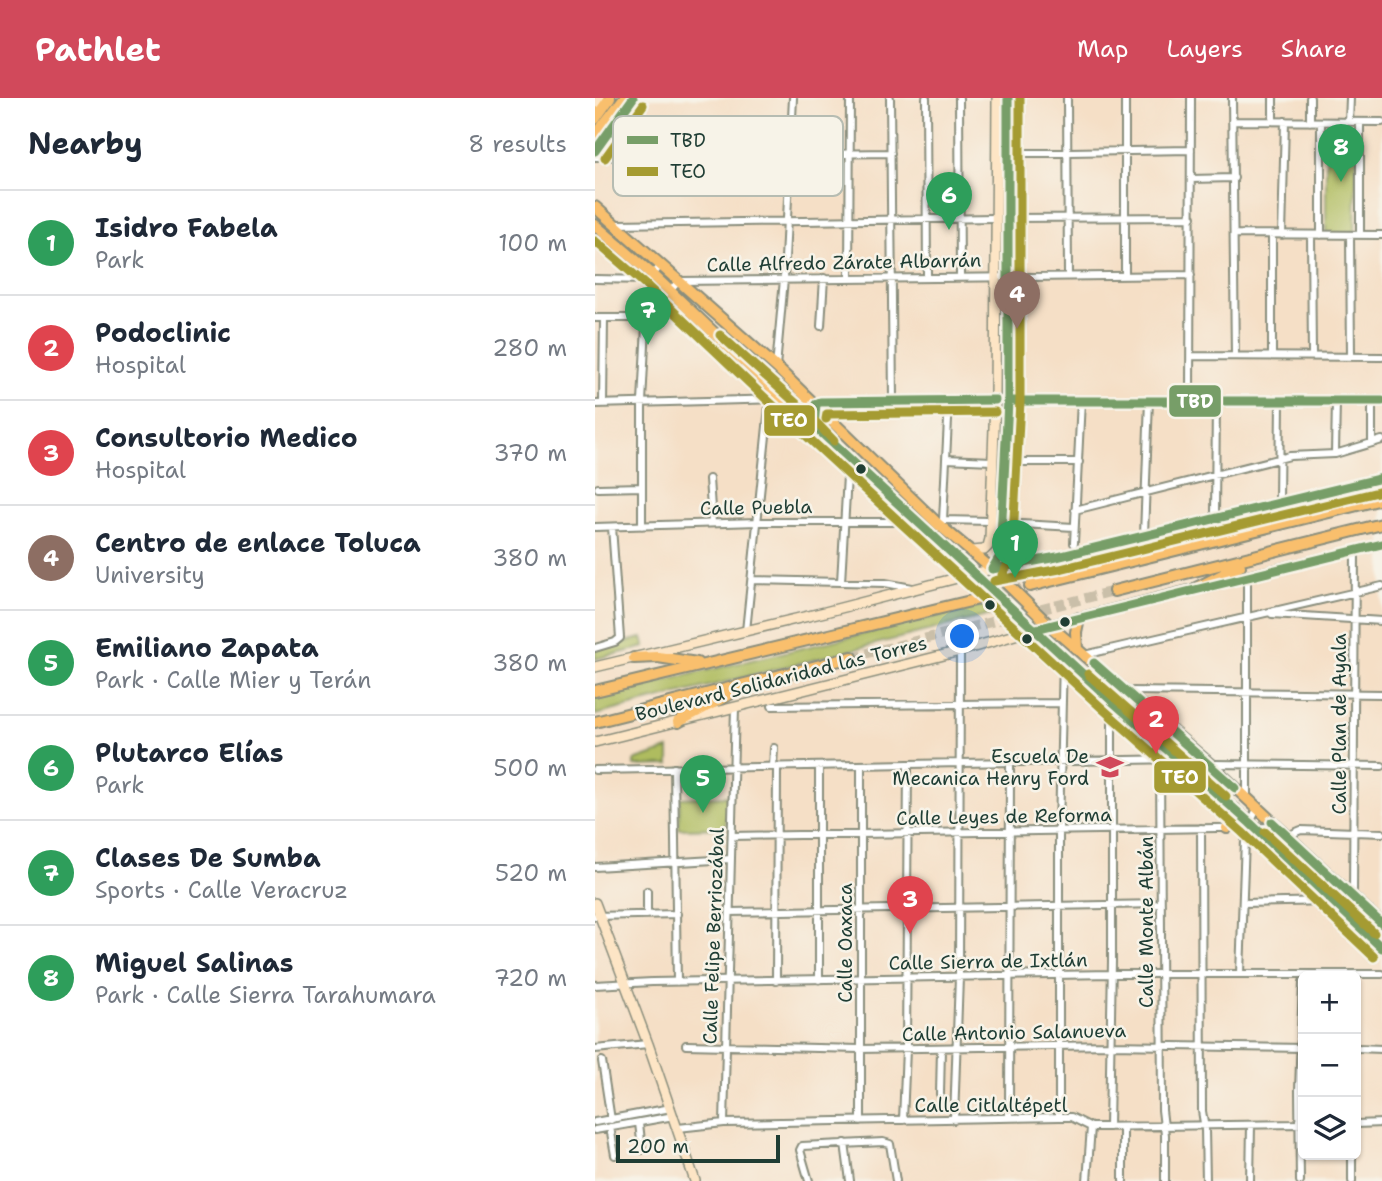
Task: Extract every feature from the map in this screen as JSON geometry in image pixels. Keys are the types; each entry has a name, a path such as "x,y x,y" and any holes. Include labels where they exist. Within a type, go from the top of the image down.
{"highway":[{"path":"595,118 610,98"},
{"path":"595,136 624,98"},
{"path":"595,207 816,404 844,434 969,551 992,569 1027,605 1210,764 1382,924"},
{"path":"595,225 651,278 670,291 917,523 1112,701 1235,809 1382,948"},
{"path":"1030,586 1382,499"},
{"path":"1294,500 1365,503"},
{"path":"1114,591 1382,524"},
{"path":"1196,588 1266,555"},
{"name":"Boulevard Solidaridad las Torres","path":"595,691 983,598"},
{"path":"1079,618 1076,627 1081,652"},
{"path":"634,658 658,657 697,663 717,662"},
{"name":"Boulevard Solidaridad las Torres","path":"595,722 852,657"},
{"path":"678,722 732,692 763,679"},
{"path":"1227,828 1235,809"},
{"path":"1314,885 1314,902"}],"main road":[{"path":"595,104 600,98"},
{"path":"620,116 633,98"},
{"path":"969,551 981,552 988,546 990,521 995,400 997,98"},
{"path":"992,569 1000,556 1006,462 1008,98"},
{"path":"595,151 613,126"},
{"path":"595,667 992,569 1057,556 1382,478"},
{"name":"Boulevard Solidaridad las Torres","path":"595,743 960,651 1049,625 1382,544"},
{"path":"595,903 597,916 626,984 695,1181"}],"street":[{"path":"792,116 793,98"},
{"path":"849,278 850,98"},
{"path":"890,98 893,401"},
{"path":"926,98 927,277"},
{"path":"960,98 960,276"},
{"path":"1066,98 1068,276"},
{"path":"1125,98 1125,275"},
{"path":"1190,401 1191,98"},
{"path":"1232,98 1235,356"},
{"path":"1273,98 1273,121"},
{"path":"1310,98 1310,122"},
{"path":"1349,122 1350,98"},
{"path":"1232,121 1382,122"},
{"path":"1282,235 1285,121"},
{"path":"1321,122 1321,235"},
{"path":"1360,122 1360,235"},
{"path":"1008,153 1191,150"},
{"path":"843,153 891,153"},
{"path":"595,158 613,158"},
{"path":"1191,179 1234,178"},
{"path":"776,368 788,196"},
{"path":"1009,218 1192,217"},
{"path":"615,224 995,218"},
{"path":"1235,234 1382,235"},
{"path":"1272,235 1272,356"},
{"path":"1311,235 1312,356"},
{"path":"1350,235 1351,357"},
{"path":"642,526 642,402 646,318 651,278 661,265"},
{"name":"Calle Alfredo Zárate Albarrán","path":"670,291 679,281 1008,275 1191,275"},
{"path":"595,279 651,278"},
{"path":"821,326 824,278"},
{"path":"595,318 646,318"},
{"path":"603,404 604,318"},
{"path":"1191,356 1382,357"},
{"path":"746,631 771,387"},
{"path":"595,404 784,399"},
{"path":"814,426 816,404 820,402 1280,399 1382,401"},
{"path":"1279,503 1280,399"},
{"path":"949,400 943,520 990,521"},
{"path":"1073,543 1081,400"},
{"path":"1144,535 1149,400"},
{"path":"1335,454 1336,400"},
{"path":"1215,517 1216,401"},
{"path":"1372,401 1372,443"},
{"path":"1075,510 1279,458 1335,454 1382,440"},
{"path":"841,582 848,457"},
{"path":"946,460 992,461"},
{"path":"1006,462 1079,462"},
{"path":"709,479 712,523"},
{"path":"598,488 642,487"},
{"name":"Calle Puebla","path":"595,527 758,522 917,523"},
{"path":"1002,523 1074,527"},
{"path":"595,648 615,642 620,634 612,527"},
{"name":"Calle Plan de Ayala","path":"1353,898 1355,550"},
{"path":"1247,576 1248,800"},
{"path":"752,580 885,583 917,589"},
{"path":"1081,652 1265,614 1382,586"},
{"path":"1265,614 1382,621"},
{"path":"954,1120 959,977 960,651"},
{"path":"1059,1117 1059,830 1063,655"},
{"path":"1126,691 1382,694"},
{"path":"1109,1127 1112,701"},
{"path":"772,706 1062,703"},
{"name":"Calle Felipe Berriozábal","path":"724,1123 735,707"},
{"path":"774,748 776,981"},
{"path":"595,771 1180,759"},
{"name":"Calle Monte Albán","path":"1160,760 1162,1110 1165,1181"},
{"path":"1009,1118 1010,762"},
{"path":"903,1120 908,764"},
{"path":"1210,764 1382,766"},
{"name":"Calle Oaxaca","path":"861,1121 862,765"},
{"path":"819,766 819,980"},
{"path":"674,768 677,982"},
{"path":"1240,973 1243,903 1251,827 1257,809"},
{"name":"Calle Leyes de Reforma","path":"732,836 1277,827"},
{"path":"1201,828 1202,1111 1206,1181"},
{"path":"1275,847 1287,836 1301,830 1382,833"},
{"path":"595,867 731,859"},
{"path":"647,891 647,915"},
{"path":"1243,903 1332,901"},
{"path":"730,912 1161,904"},
{"path":"597,916 677,915"},
{"name":"Calle Sierra de Ixtlán","path":"595,985 1112,974 1298,975"},
{"name":"Calle Sierra de Ixtlán","path":"1361,974 1382,974"},
{"path":"595,1049 648,1044"},
{"name":"Calle Antonio Salanueva","path":"686,1045 860,1049 1111,1045 1298,1048"},
{"path":"940,1094 941,1048"},
{"path":"1361,1048 1382,1049"},
{"path":"602,1061 615,1155"},
{"path":"595,1122 639,1123 672,1112"},
{"path":"595,1130 611,1124 672,1112"},
{"name":"Calle Citlaltépetl","path":"678,1128 724,1123 1059,1117 1071,1117 1091,1127 1298,1124"},
{"path":"639,1123 642,1150"},
{"path":"1361,1124 1382,1123"},
{"path":"1250,1181 1251,1125"},
{"path":"1087,1181 1091,1127"},
{"path":"1123,1127 1123,1181"},
{"path":"845,1143 851,1181"},
{"path":"809,1181 800,1148 806,1144 845,1143 889,1143 896,1181"},
{"path":"1300,1181 1301,1160"},
{"path":"1352,1160 1352,1181"}],"green space":[{"path":"1326,131 1357,131 1355,234 1326,234"},
{"path":"997,602 1006,611 595,715 595,697"},
{"path":"642,638 645,647 595,659 595,649"},
{"path":"669,749 669,765 634,766 634,761"},
{"path":"728,796 725,828 679,829 680,798"}],"tunnel":[{"path":"983,598 1030,586"},
{"path":"852,657 1114,591"}],"transit line":[{"name":"TBD","path":"620,116 633,98"},
{"name":"TBD","path":"992,569 1000,556 1008,401 1008,98"},
{"name":"TEO","path":"1002,575 1012,558 1020,401 1020,98"},
{"name":"TEO","path":"635,116 643,105"},
{"name":"TBD","path":"595,151 613,126"},
{"name":"TEO","path":"605,158 613,147"},
{"name":"TEO","path":"595,241 645,284 1104,710 1242,832 1374,957"},
{"name":"TEO","path":"720,335 807,413 834,441"},
{"name":"TBD","path":"814,426 816,404 820,402 995,400"},
{"name":"TBD","path":"1008,401 1382,401"},
{"name":"TEO","path":"826,419 827,414 995,412"},
{"name":"TBD","path":"814,426 1112,701 1250,823 1382,948"},
{"name":"TBD","path":"992,569 1057,557 1382,478"},
{"name":"TEO","path":"994,581 1060,569 1382,491"},
{"name":"TBD","path":"1036,629 1382,544"},
{"name":"TBD","path":"1094,663 1235,788"},
{"name":"TEO","path":"1088,674 1226,796"},
{"name":"TBD","path":"1272,822 1382,924"},
{"name":"TEO","path":"1265,832 1374,933"}],"place":[{"name":"Miguel Salinas","path":"1341,182"},
{"name":"Plutarco Elías","path":"949,230"},
{"name":"Centro de enlace Toluca","path":"1017,329"},
{"name":"Clases De Sumba","path":"648,345"},
{"name":"Isidro Fabela","path":"1015,578"},
{"name":"Podoclinic","path":"1156,754"},
{"name":"Escuela De Mecanica Henry Ford","path":"1110,767"},
{"name":"Emiliano Zapata","path":"703,813"},
{"name":"Consultorio Medico","path":"910,934"}]}
